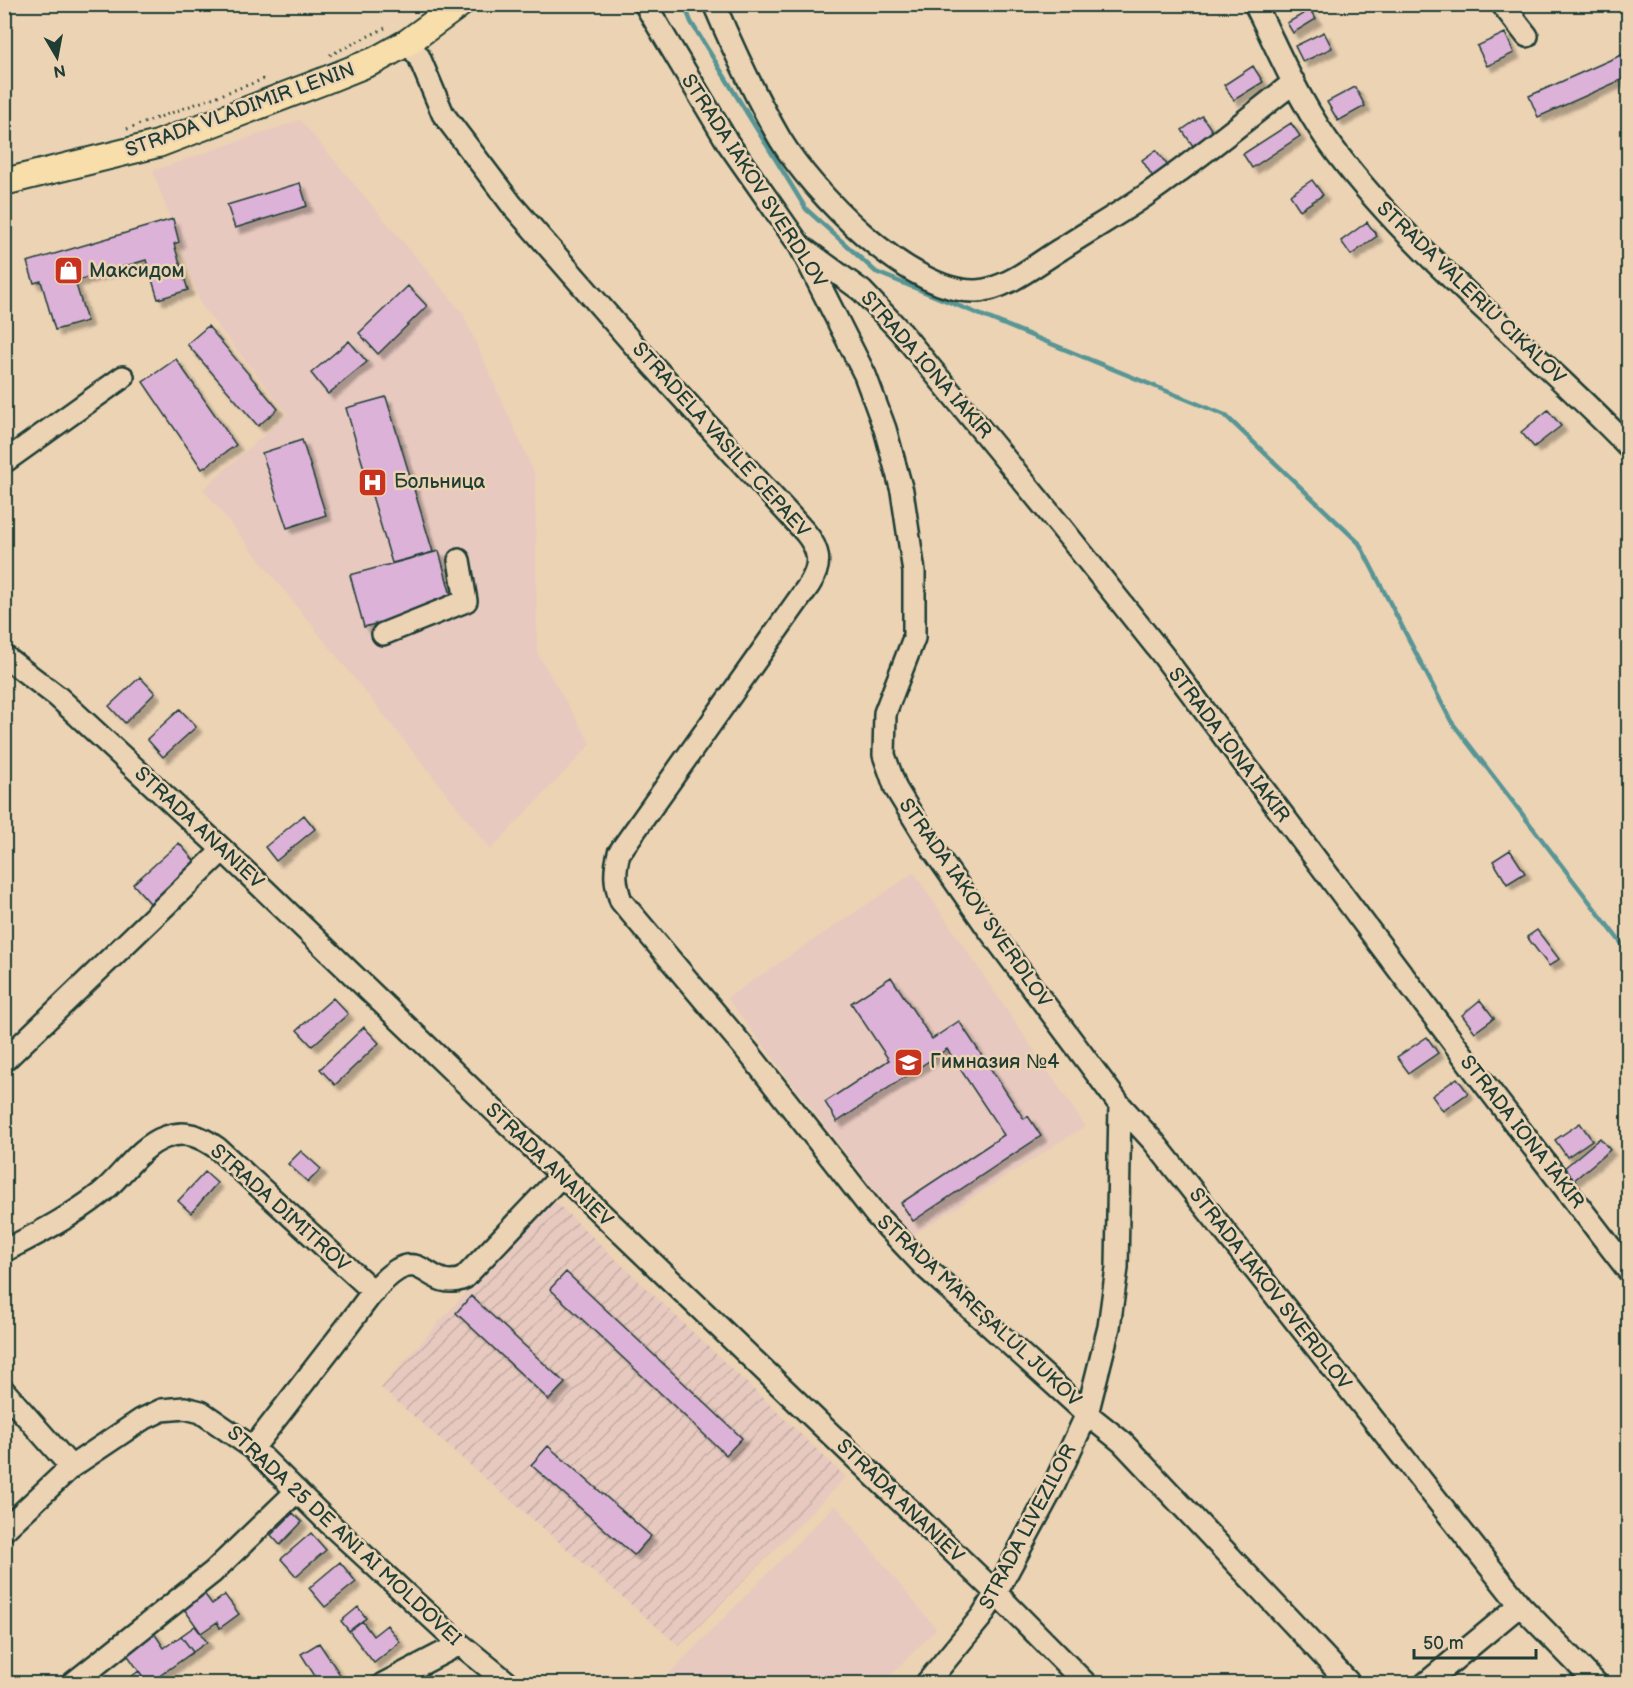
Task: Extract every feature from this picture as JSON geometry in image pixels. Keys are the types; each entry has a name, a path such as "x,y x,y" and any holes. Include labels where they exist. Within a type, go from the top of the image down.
{"main road":[{"name":"STRADA VLADIMIR LENIN","path":"4,182 158,144 326,80 376,60 408,42 460,4"}],"street":[{"name":"STRADA IAKOV SVERDLOV","path":"645,4 728,143 800,246 865,375 885,429 909,526 914,572 914,638 885,713 884,756 896,789 934,851 987,927 1120,1105 1154,1142 1520,1605 1597,1683"},
{"path":"714,4 745,76 782,141 813,182 862,233 910,271 959,289 976,291 994,287 1020,274 1147,195 1294,82"},
{"name":"STRADA VALERIU CIKALOV","path":"1255,4 1294,82 1335,150 1372,197 1435,262 1629,446"},
{"path":"1502,4 1527,36"},
{"name":"STRADELA VASILE CEPAEV","path":"408,42 418,57 443,114 513,205 634,346 805,532 815,544 819,559 816,573 809,585 619,854 614,870 615,885"},
{"name":"STRADA IONA IAKIR","path":"800,246 862,291 901,332 1010,463 1162,654 1477,1074 1629,1270"},
{"path":"4,462 123,377"},
{"path":"383,634 466,601 459,560"},
{"name":"STRADA ANANIEV","path":"4,656 58,698 223,850 560,1177 996,1593 1086,1683"},
{"path":"4,1061 223,850"},
{"name":"STRADA MAREȘALUL JUKOV","path":"615,885 621,902 748,1052 876,1215 926,1267 1087,1414 1122,1442 1350,1683"},
{"name":"STRADA LIVEZILOR","path":"926,1683 982,1616 996,1593 1053,1487 1087,1414 1109,1327 1117,1268 1120,1105"},
{"name":"STRADA DIMITROV","path":"4,1251 48,1228 100,1194 153,1144 164,1137 190,1133 217,1148 374,1292"},
{"path":"253,1448 374,1292 398,1269 410,1266 429,1272 440,1282 453,1283 464,1278 560,1177"},
{"path":"4,1391 71,1467"},
{"name":"STRADA 25 DE ANI AI MOLDOVEI","path":"4,1530 71,1467 141,1420 162,1410 185,1408 201,1412 253,1448 460,1644 509,1683"},
{"path":"72,1683 213,1572 297,1491"},
{"path":"1425,1683 1520,1605"},
{"path":"383,1683 460,1644"}],"path":[{"path":"328,56 385,28"},
{"path":"119,132 274,76"}],"shaded area":[{"name":"Больница","path":"300,120 462,312 535,475 537,653 591,744 491,849 203,489 288,414 201,305 153,171"},
{"name":"Гимназия №4","path":"914,873 1085,1126 910,1237 727,998"},
{"path":"550,1197 846,1477 679,1646 381,1388"},
{"path":"835,1505 936,1629 883,1683 660,1683"}],"building":[{"path":"1310,10 1316,19 1293,33 1287,23"},
{"path":"1324,32 1332,48 1303,62 1295,46"},
{"path":"1505,33 1514,53 1487,66 1477,46"},
{"path":"1628,52 1628,77 1538,117 1529,96"},
{"path":"1253,66 1263,82 1234,100 1224,85"},
{"path":"1355,87 1365,106 1338,121 1327,102"},
{"path":"1202,116 1213,132 1193,146 1182,130"},
{"path":"1291,123 1300,136 1252,168 1243,154"},
{"path":"1156,150 1168,166 1153,177 1142,160"},
{"path":"1312,180 1323,195 1300,210 1290,195"},
{"path":"300,183 307,206 235,228 227,205"},
{"name":"Максидом","path":"173,219 179,242 174,244 188,290 158,299 146,260 75,281 87,321 55,330 41,281 34,283 27,262"},
{"path":"1367,222 1377,236 1351,255 1341,241"},
{"path":"408,286 427,306 378,354 359,333"},
{"path":"208,326 278,409 258,426 187,344"},
{"path":"349,341 367,362 328,394 311,373"},
{"path":"176,359 236,445 202,469 143,382"},
{"path":"386,397 433,552 392,563 346,408"},
{"path":"1548,410 1561,426 1534,447 1521,432"},
{"path":"302,440 326,515 287,528 262,453"},
{"path":"439,551 453,603 364,627 350,575"},
{"path":"140,677 155,693 125,723 109,706"},
{"path":"180,709 196,727 163,757 147,739"},
{"path":"304,815 315,829 276,861 265,847"},
{"path":"179,843 196,863 150,903 133,884"},
{"path":"1510,850 1525,873 1507,884 1493,861"},
{"path":"1537,930 1559,959 1549,966 1527,937"},
{"path":"891,977 932,1039 959,1021 1024,1119 1028,1116 1041,1136 913,1221 901,1203 1004,1135 947,1049 837,1122 825,1102 889,1060 851,1003"},
{"path":"333,998 348,1014 312,1046 297,1030"},
{"path":"1480,1000 1494,1018 1475,1032 1462,1015"},
{"path":"364,1027 379,1043 335,1085 320,1069"},
{"path":"1427,1037 1438,1053 1409,1073 1397,1057"},
{"path":"1457,1078 1468,1093 1443,1111 1432,1096"},
{"path":"1580,1123 1592,1140 1567,1157 1555,1140"},
{"path":"1600,1138 1610,1150 1573,1181 1563,1169"},
{"path":"301,1151 321,1169 308,1182 288,1164"},
{"path":"205,1172 217,1183 191,1213 178,1201"},
{"path":"566,1272 742,1438 726,1455 550,1289"},
{"path":"471,1296 565,1383 549,1400 456,1313"},
{"path":"548,1446 651,1536 634,1555 531,1465"},
{"path":"293,1513 302,1522 280,1545 271,1535"},
{"path":"311,1533 326,1550 296,1576 281,1559"},
{"path":"340,1562 356,1582 325,1607 309,1588"},
{"path":"203,1592 212,1604 225,1595 239,1614 220,1628 217,1622 201,1633 182,1606"},
{"path":"358,1607 366,1618 349,1631 341,1621"},
{"path":"362,1621 373,1636 387,1625 400,1642 374,1663 349,1631"},
{"path":"195,1626 207,1642 193,1652 181,1636"},
{"path":"152,1630 164,1648 181,1636 193,1652 148,1684 124,1650"},
{"path":"319,1643 345,1682 342,1684 320,1684 301,1654"},
{"path":"99,1670 108,1684 81,1684"},
{"path":"139,1671 148,1684 121,1684"}],"waterway":[{"path":"684,4 691,22 806,209 876,272 1225,415 1359,543 1451,721 1628,952"}],"place":[{"name":"Максидом","path":"68,271"},
{"name":"Больница","path":"373,482"},
{"name":"Гимназия №4","path":"909,1062"}]}
